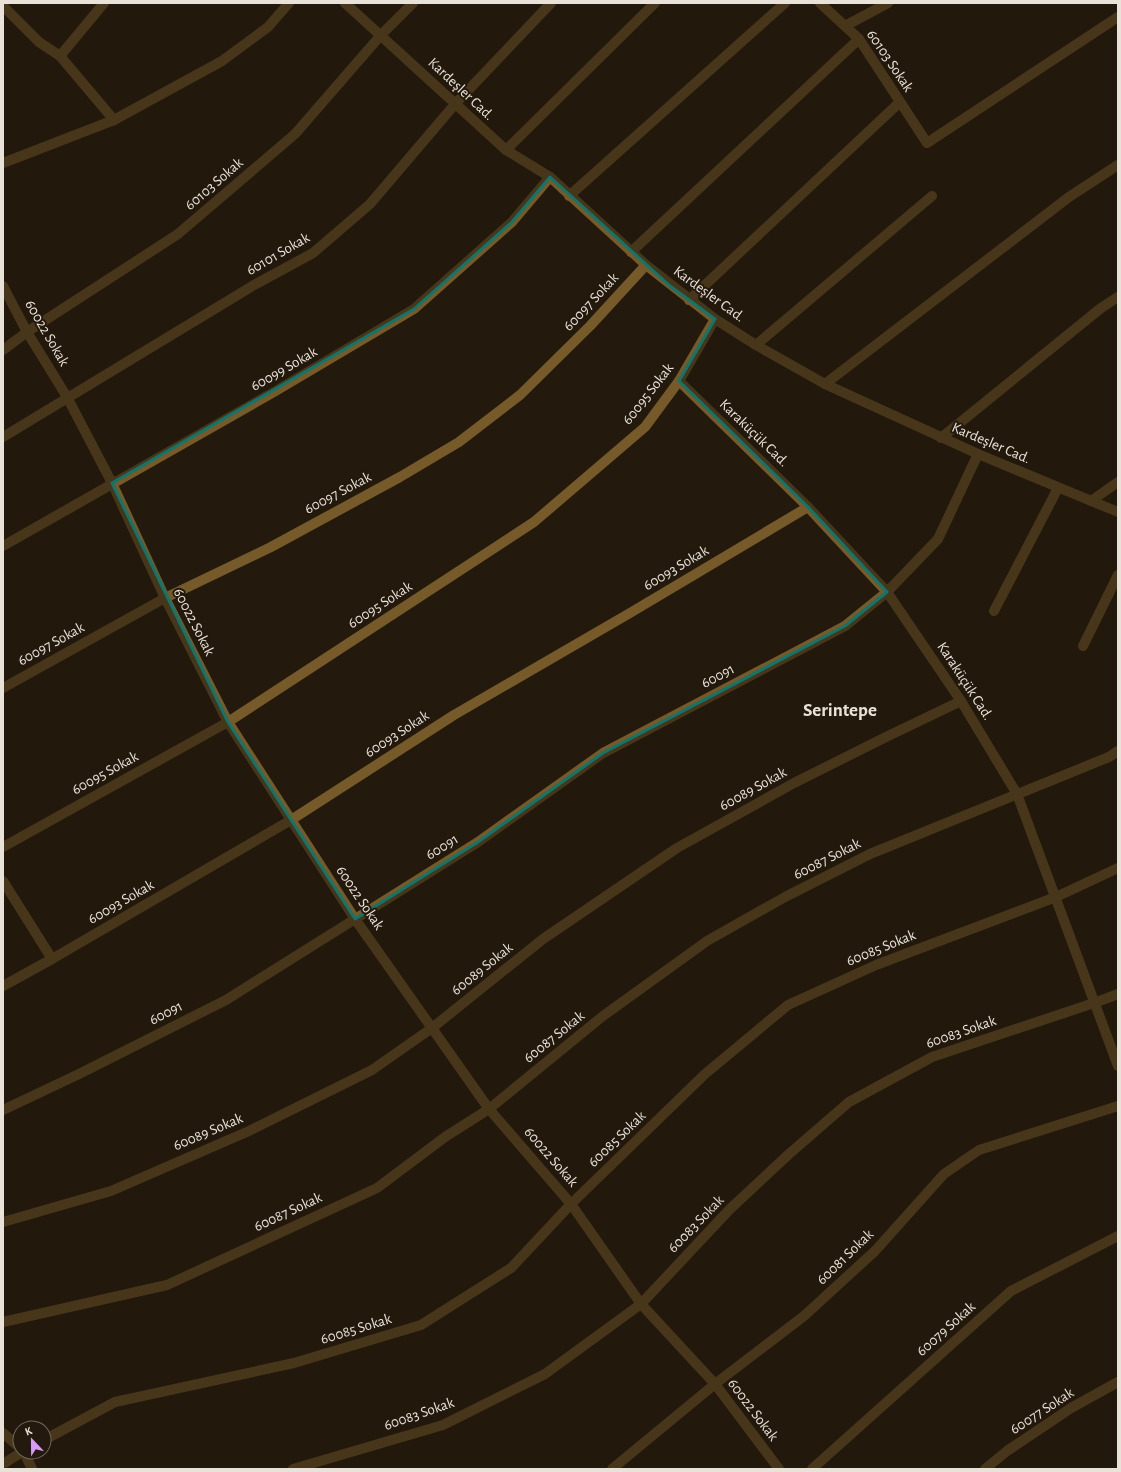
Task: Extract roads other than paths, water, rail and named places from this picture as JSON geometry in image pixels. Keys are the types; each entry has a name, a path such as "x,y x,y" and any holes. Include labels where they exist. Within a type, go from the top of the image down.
{"street":[{"path":"60,56 104,3"},
{"path":"3,163 114,120 222,61 268,27 289,3"},
{"name":"Kardeşler Cad.","path":"345,3 506,150 550,177 646,265 715,319 756,345 825,384 941,438 1118,512"},
{"name":"60103 Sokak","path":"3,350 27,332 178,234 295,134 381,35 413,3"},
{"name":"60101 Sokak","path":"3,437 254,285 313,254 370,204 456,103 551,3"},
{"path":"506,150 655,3"},
{"path":"569,196 785,3"},
{"name":"60103 Sokak","path":"820,3 859,39 927,143 1118,17"},
{"path":"845,26 888,3"},
{"path":"5,10 39,42 60,56 114,120"},
{"path":"631,252 859,39"},
{"path":"690,300 900,102"},
{"path":"825,384 1070,197 1118,166"},
{"name":"60099 Sokak","path":"3,546 274,392 414,309 512,222 550,177"},
{"path":"756,345 932,196"},
{"name":"60097 Sokak","path":"3,688 165,598 277,543 400,477 459,442 520,395 590,326 646,265"},
{"name":"60022 Sokak","path":"3,286 27,332 67,397 112,483 165,598 228,722 355,919 489,1109 571,1204 641,1304 714,1384 779,1469"},
{"path":"941,438 1101,308 1118,297"},
{"name":"60095 Sokak","path":"3,847 228,722 534,522 645,427 679,381 715,319"},
{"name":"Karaküçük Cad.","path":"679,381 808,507 887,592 961,701 1017,794 1118,1066"},
{"name":"60091","path":"3,1110 79,1074 226,1000 478,842 603,753 845,626 887,592 938,539 978,454"},
{"path":"1091,501 1118,482"},
{"path":"994,611 1058,488"},
{"name":"60093 Sokak","path":"3,986 291,820 454,715 630,613 808,507"},
{"path":"1083,646 1118,574"},
{"name":"60089 Sokak","path":"3,1222 110,1191 249,1131 372,1070 432,1028 543,940 676,848 794,783 961,701"},
{"name":"60087 Sokak","path":"3,1322 167,1285 376,1188 445,1137 489,1109 603,1016 707,941 785,897 870,854 1109,757 1118,751"},
{"name":"60085 Sokak","path":"52,1436 115,1402 294,1363 421,1325 511,1268 571,1204 705,1074 788,1005 876,965 1056,898 1118,868"},
{"path":"3,881 52,959"},
{"name":"60083 Sokak","path":"293,1469 443,1425 545,1374 641,1304 730,1209 789,1154 849,1102 932,1057 1118,994"},
{"name":"60081 Sokak","path":"612,1469 714,1384 804,1316 875,1251 944,1174 980,1150 1118,1106"},
{"name":"60079 Sokak","path":"812,1469 1011,1291 1118,1236"},
{"name":"60077 Sokak","path":"984,1469 1007,1451 1071,1408 1118,1382"},
{"path":"3,1433 12,1441"},
{"path":"3,1464 12,1459"},
{"path":"27,1460 32,1469"}],"district":[{"name":"Serintepe","path":"840,710"}]}
